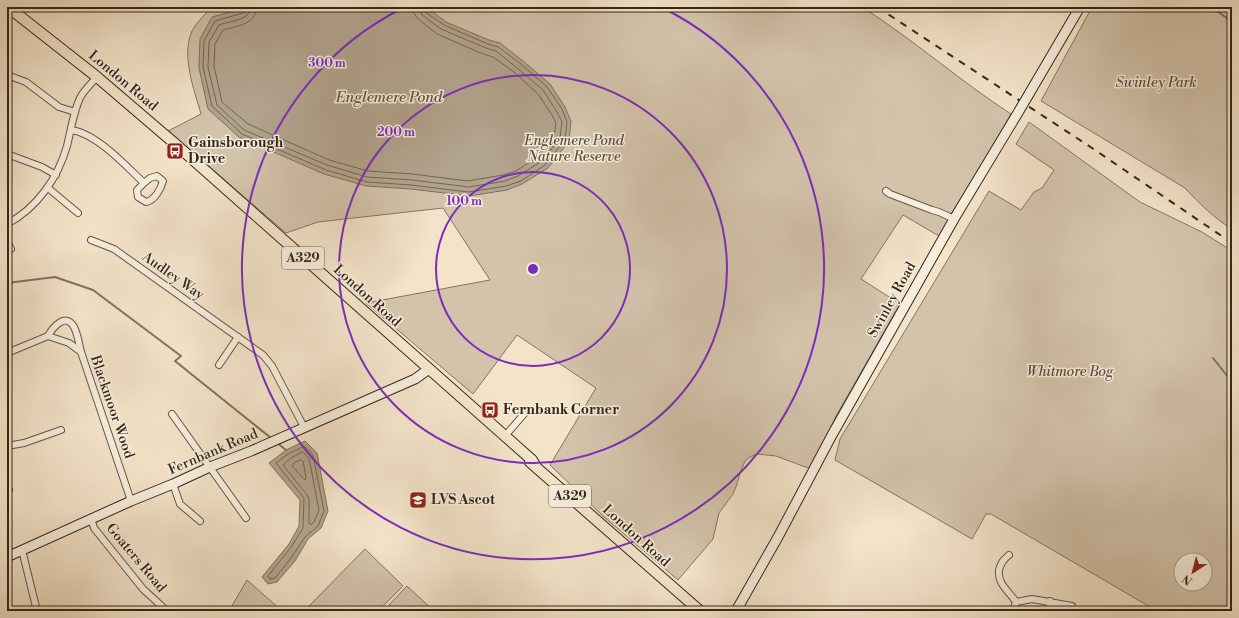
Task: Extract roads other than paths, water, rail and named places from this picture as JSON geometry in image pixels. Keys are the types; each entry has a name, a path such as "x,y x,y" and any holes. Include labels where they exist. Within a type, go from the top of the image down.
{"main road":[{"name":"London Road","path":"8,7 97,76 173,142 700,611"},
{"name":"Swinley Road","path":"736,611 778,537 832,435 954,220 1080,7"},
{"name":"Fernbank Road","path":"7,557 91,518 251,451 415,379 429,369"}],"street":[{"path":"7,76 26,82 59,107 75,112"},
{"path":"7,224 26,211 48,188 56,175 67,147 75,112 82,94 97,76"},
{"path":"71,130 87,134 144,183"},
{"path":"7,154 42,167 56,175"},
{"path":"157,176 162,181 162,187 150,202 146,202 138,197 137,190 144,183 150,178 157,176"},
{"path":"48,188 78,213"},
{"path":"886,191 890,194 940,212 954,220"},
{"name":"Audley Way","path":"91,240 114,249 263,355 269,362 304,427"},
{"path":"7,241 11,249"},
{"path":"7,353 48,336 56,324 65,321 70,322 75,329 81,352"},
{"name":"Blackmoor Wood","path":"48,336 69,343 81,352 131,501"},
{"path":"219,365 238,338"},
{"path":"172,414 246,518"},
{"path":"505,436 524,414"},
{"path":"7,446 24,443 61,430"},
{"path":"173,484 180,504 200,521"},
{"name":"Goaters Road","path":"91,518 94,528 142,589 167,611"},
{"path":"22,550 37,611"},
{"path":"1009,555 1002,560 998,576 1003,587 1016,602"},
{"path":"1016,602 1032,599 1072,606"},
{"path":"1049,611 1050,601"},
{"path":"1013,611 1016,602"}],"water":[{"name":"Englemere Pond","path":"248,7 426,7 446,22 500,43 550,84 565,107 571,121 569,141 548,168 522,184 507,190 469,196 411,189 366,186 324,174 239,137 208,109 199,68 200,39 212,17"},
{"path":"305,441 317,453 328,511 321,528 308,539 295,561 277,582 268,584 262,577 289,544 299,526 300,500 269,463 286,450"}],"waterway":[{"path":"1212,7 1232,22"},
{"path":"7,283 55,277 93,290 181,356 175,361 271,438"},
{"path":"1213,358 1232,382"},
{"path":"276,442 286,450"}],"railway":[{"path":"877,7 1092,148 1232,243"}],"place":[{"name":"Gainsborough Drive","path":"175,151"},
{"name":"Fernbank Corner","path":"490,410"},
{"name":"LVS Ascot","path":"418,500"}],"park label":[{"name":"Swinley Park","path":"1156,83"},
{"name":"Englemere Pond Nature Reserve","path":"574,150"},
{"name":"Whitmore Bog","path":"1070,372"}]}
